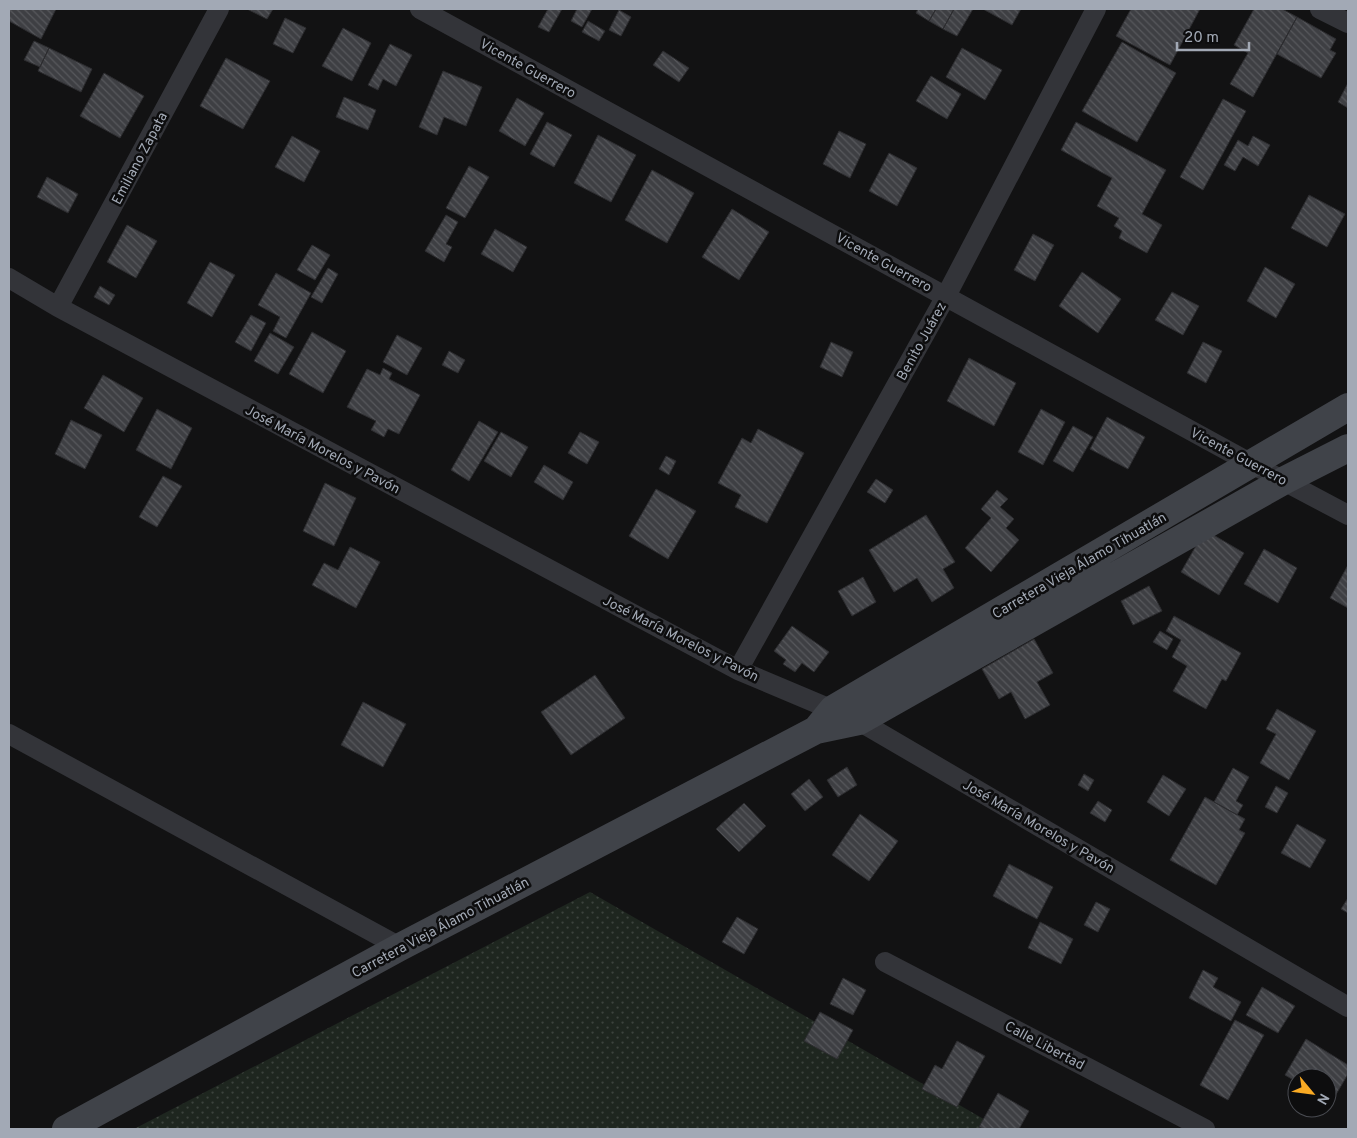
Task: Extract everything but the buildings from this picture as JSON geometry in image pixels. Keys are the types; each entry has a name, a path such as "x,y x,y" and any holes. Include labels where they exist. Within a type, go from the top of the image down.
{"main road":[{"name":"Carretera Vieja Álamo Tihuatlán","path":"816,730 833,709 1348,407"},
{"name":"Carretera Vieja Álamo Tihuatlán","path":"66,1129 400,947 816,730 859,721 1285,480 1348,448"}],"street":[{"name":"Emiliano Zapata","path":"58,307 219,9"},
{"name":"Vicente Guerrero","path":"420,9 1348,515"},
{"name":"Benito Juárez","path":"738,670 946,296 1096,9"},
{"path":"1320,9 1348,23"},
{"name":"José María Morelos y Pavón","path":"9,278 58,307 738,670 859,721 1348,1007"},
{"path":"9,734 400,947"},
{"name":"Calle Libertad","path":"885,962 1205,1129"}],"shaded area":[{"path":"590,892 1001,1129 134,1129"}]}
